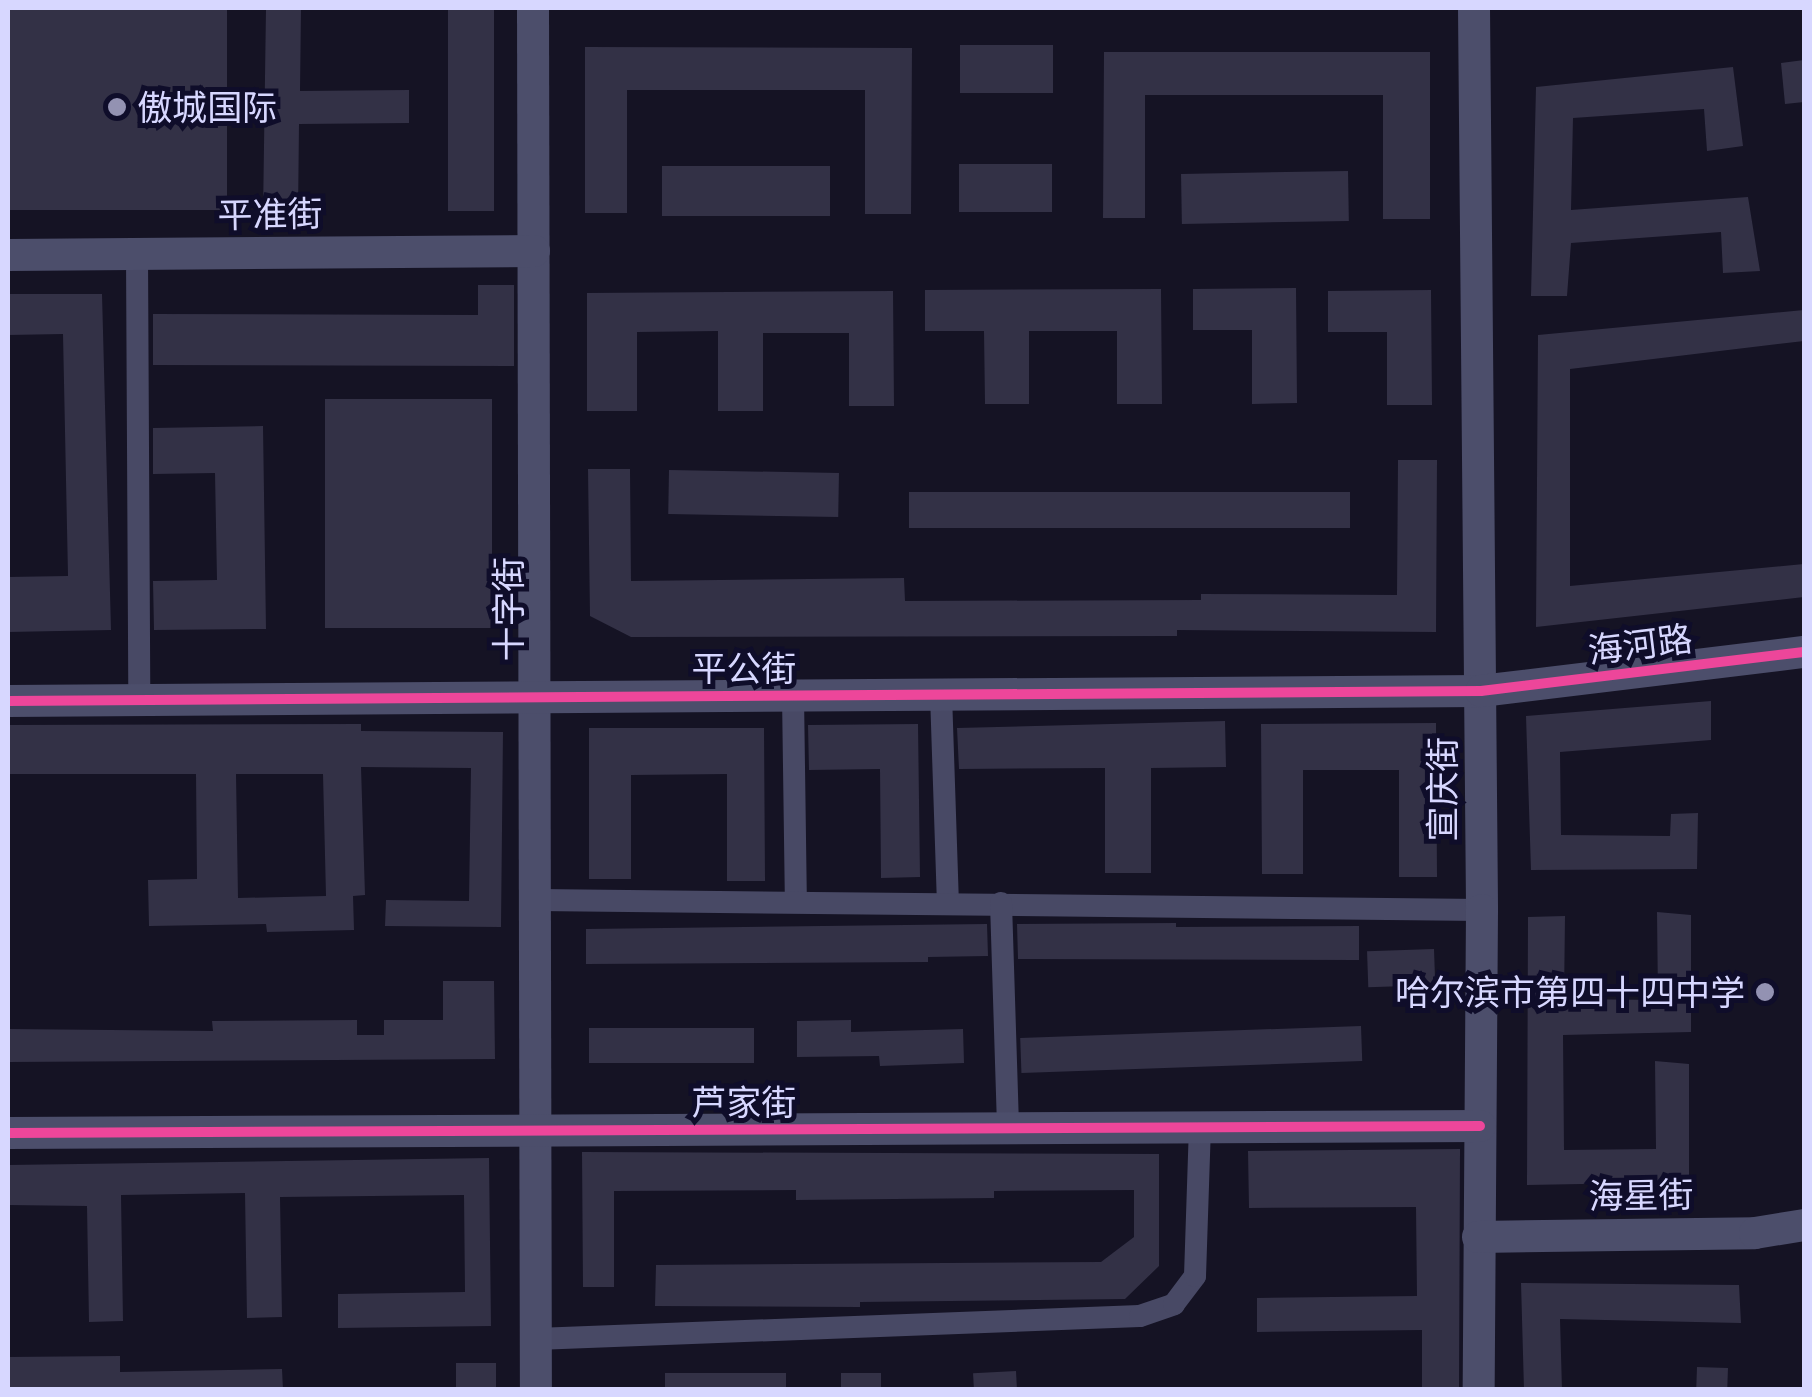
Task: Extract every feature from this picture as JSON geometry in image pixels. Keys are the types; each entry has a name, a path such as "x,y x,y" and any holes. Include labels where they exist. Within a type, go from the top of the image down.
{"street":[{"name":"十字街","path":"533,8 536,1390"},
{"name":"宣庆街","path":"1474,8 1482,910 1480,1390"},
{"name":"平准街","path":"8,255 534,251"},
{"path":"137,255 139,700"},
{"name":"海河路","path":"1481,690 1804,652"},
{"name":"平公街","path":"8,701 1481,690"},
{"path":"941,694 948,903"},
{"path":"793,695 796,902"},
{"path":"537,900 1482,910"},
{"path":"1001,903 1008,1128"},
{"name":"芦家街","path":"8,1133 1480,1126"},
{"path":"536,1339 1140,1316 1174,1304 1194,1276 1200,1128"},
{"name":"海星街","path":"1478,1237 1755,1233 1804,1226"}],"building":[{"name":"傲城国际","path":"8,8 227,8 227,210 8,210"},
{"path":"266,8 301,8 300,91 409,90 409,123 299,124 298,215 263,214"},
{"path":"448,8 494,8 494,211 448,211"},
{"path":"960,45 1053,45 1053,93 960,93"},
{"path":"585,47 912,48 911,214 865,214 865,90 627,90 627,213 585,213"},
{"path":"1104,52 1430,52 1430,219 1383,219 1383,95 1145,95 1145,218 1103,218"},
{"path":"1804,60 1804,102 1785,104 1781,63"},
{"path":"1733,67 1743,146 1707,151 1704,109 1573,118 1571,210 1748,197 1760,271 1723,273 1721,232 1571,243 1567,296 1531,296 1536,87"},
{"path":"959,164 1052,164 1052,212 959,212"},
{"path":"662,166 830,166 830,216 662,216"},
{"path":"1348,171 1349,221 1182,224 1181,174"},
{"path":"478,285 514,285 514,366 153,365 153,314 478,315"},
{"path":"1296,288 1297,403 1252,404 1252,330 1193,330 1193,289"},
{"path":"1161,289 1162,404 1117,404 1117,331 1029,331 1029,404 985,404 984,331 925,331 925,290"},
{"path":"1431,290 1432,405 1387,405 1387,332 1328,332 1328,291"},
{"path":"893,291 894,406 849,406 849,333 763,333 763,411 718,411 718,331 637,332 637,411 587,411 587,293"},
{"path":"8,294 102,294 111,630 8,632 8,577 68,576 63,334 8,335"},
{"path":"1804,310 1804,341 1570,369 1570,586 1804,564 1804,597 1536,627 1538,335"},
{"path":"325,399 492,399 492,628 325,628"},
{"path":"263,426 266,629 154,630 153,581 217,580 215,473 153,474 153,428"},
{"path":"1398,460 1437,460 1436,632 1177,630 1177,636 631,637 590,616 588,469 630,469 631,581 904,578 905,601 1201,600 1201,594 1397,595"},
{"path":"669,470 839,473 838,517 668,514"},
{"path":"909,492 1350,492 1350,528 909,528"},
{"path":"1711,701 1711,740 1560,752 1561,835 1670,836 1671,814 1698,813 1697,869 1531,870 1526,716"},
{"path":"1225,721 1226,767 1151,768 1151,873 1105,873 1105,768 959,769 957,728"},
{"path":"1436,723 1437,877 1399,877 1399,770 1303,770 1303,874 1262,874 1261,724"},
{"path":"361,724 361,731 503,732 501,927 385,926 386,900 469,901 471,768 361,767 365,895 353,896 354,930 267,932 266,924 149,926 148,880 197,879 196,774 8,774 8,725","holes":["236,774 323,774 326,896 238,898"]},
{"path":"918,724 920,877 881,878 880,769 809,770 808,725"},
{"path":"589,728 764,728 765,881 727,881 727,774 631,775 631,879 589,879"},
{"path":"1657,912 1691,915 1691,1032 1563,1035 1564,1150 1656,1149 1655,1061 1689,1064 1689,1182 1527,1185 1528,917 1565,916 1564,999 1658,1000"},
{"path":"1176,923 1176,927 1359,926 1359,960 1018,959 1017,924"},
{"path":"987,924 988,956 928,957 928,962 586,964 586,929"},
{"path":"1434,949 1435,985 1368,987 1367,951"},
{"path":"443,981 494,981 495,1059 8,1062 8,1029 213,1031 212,1021 357,1020 357,1035 384,1035 384,1020 443,1020"},
{"path":"851,1020 851,1032 963,1029 964,1063 880,1066 879,1056 797,1057 797,1021"},
{"path":"1361,1026 1362,1061 1021,1073 1020,1038"},
{"path":"589,1028 754,1028 754,1063 589,1063"},
{"path":"1460,1149 1459,1390 1422,1390 1422,1330 1257,1332 1257,1298 1417,1296 1416,1207 1249,1208 1248,1151"},
{"path":"582,1152 1159,1154 1159,1266 1125,1299 860,1302 860,1307 655,1306 656,1265 1101,1262 1134,1237 1134,1190 994,1191 994,1198 796,1200 796,1190 614,1191 614,1287 583,1287"},
{"path":"489,1158 491,1326 338,1328 338,1294 465,1292 464,1195 280,1197 282,1317 247,1318 245,1193 121,1195 123,1321 89,1322 87,1206 8,1205 8,1165"},
{"path":"1521,1283 1739,1285 1741,1323 1560,1319 1562,1390 1524,1390"},
{"path":"120,1356 120,1372 282,1369 283,1390 8,1390 8,1357"},
{"path":"456,1363 496,1363 496,1390 456,1390"},
{"path":"1697,1367 1728,1368 1727,1390 1696,1390"},
{"path":"1016,1371 1017,1390 974,1390 973,1373"},
{"path":"665,1373 786,1373 786,1390 665,1390"},
{"path":"841,1373 881,1373 881,1390 841,1390"}],"cycle path":[{"path":"8,701 1481,691 1804,652"},
{"path":"8,1133 1480,1126"}],"place":[{"name":"傲城国际","path":"117,107"},
{"name":"哈尔滨市第四十四中学","path":"1765,992"}]}
